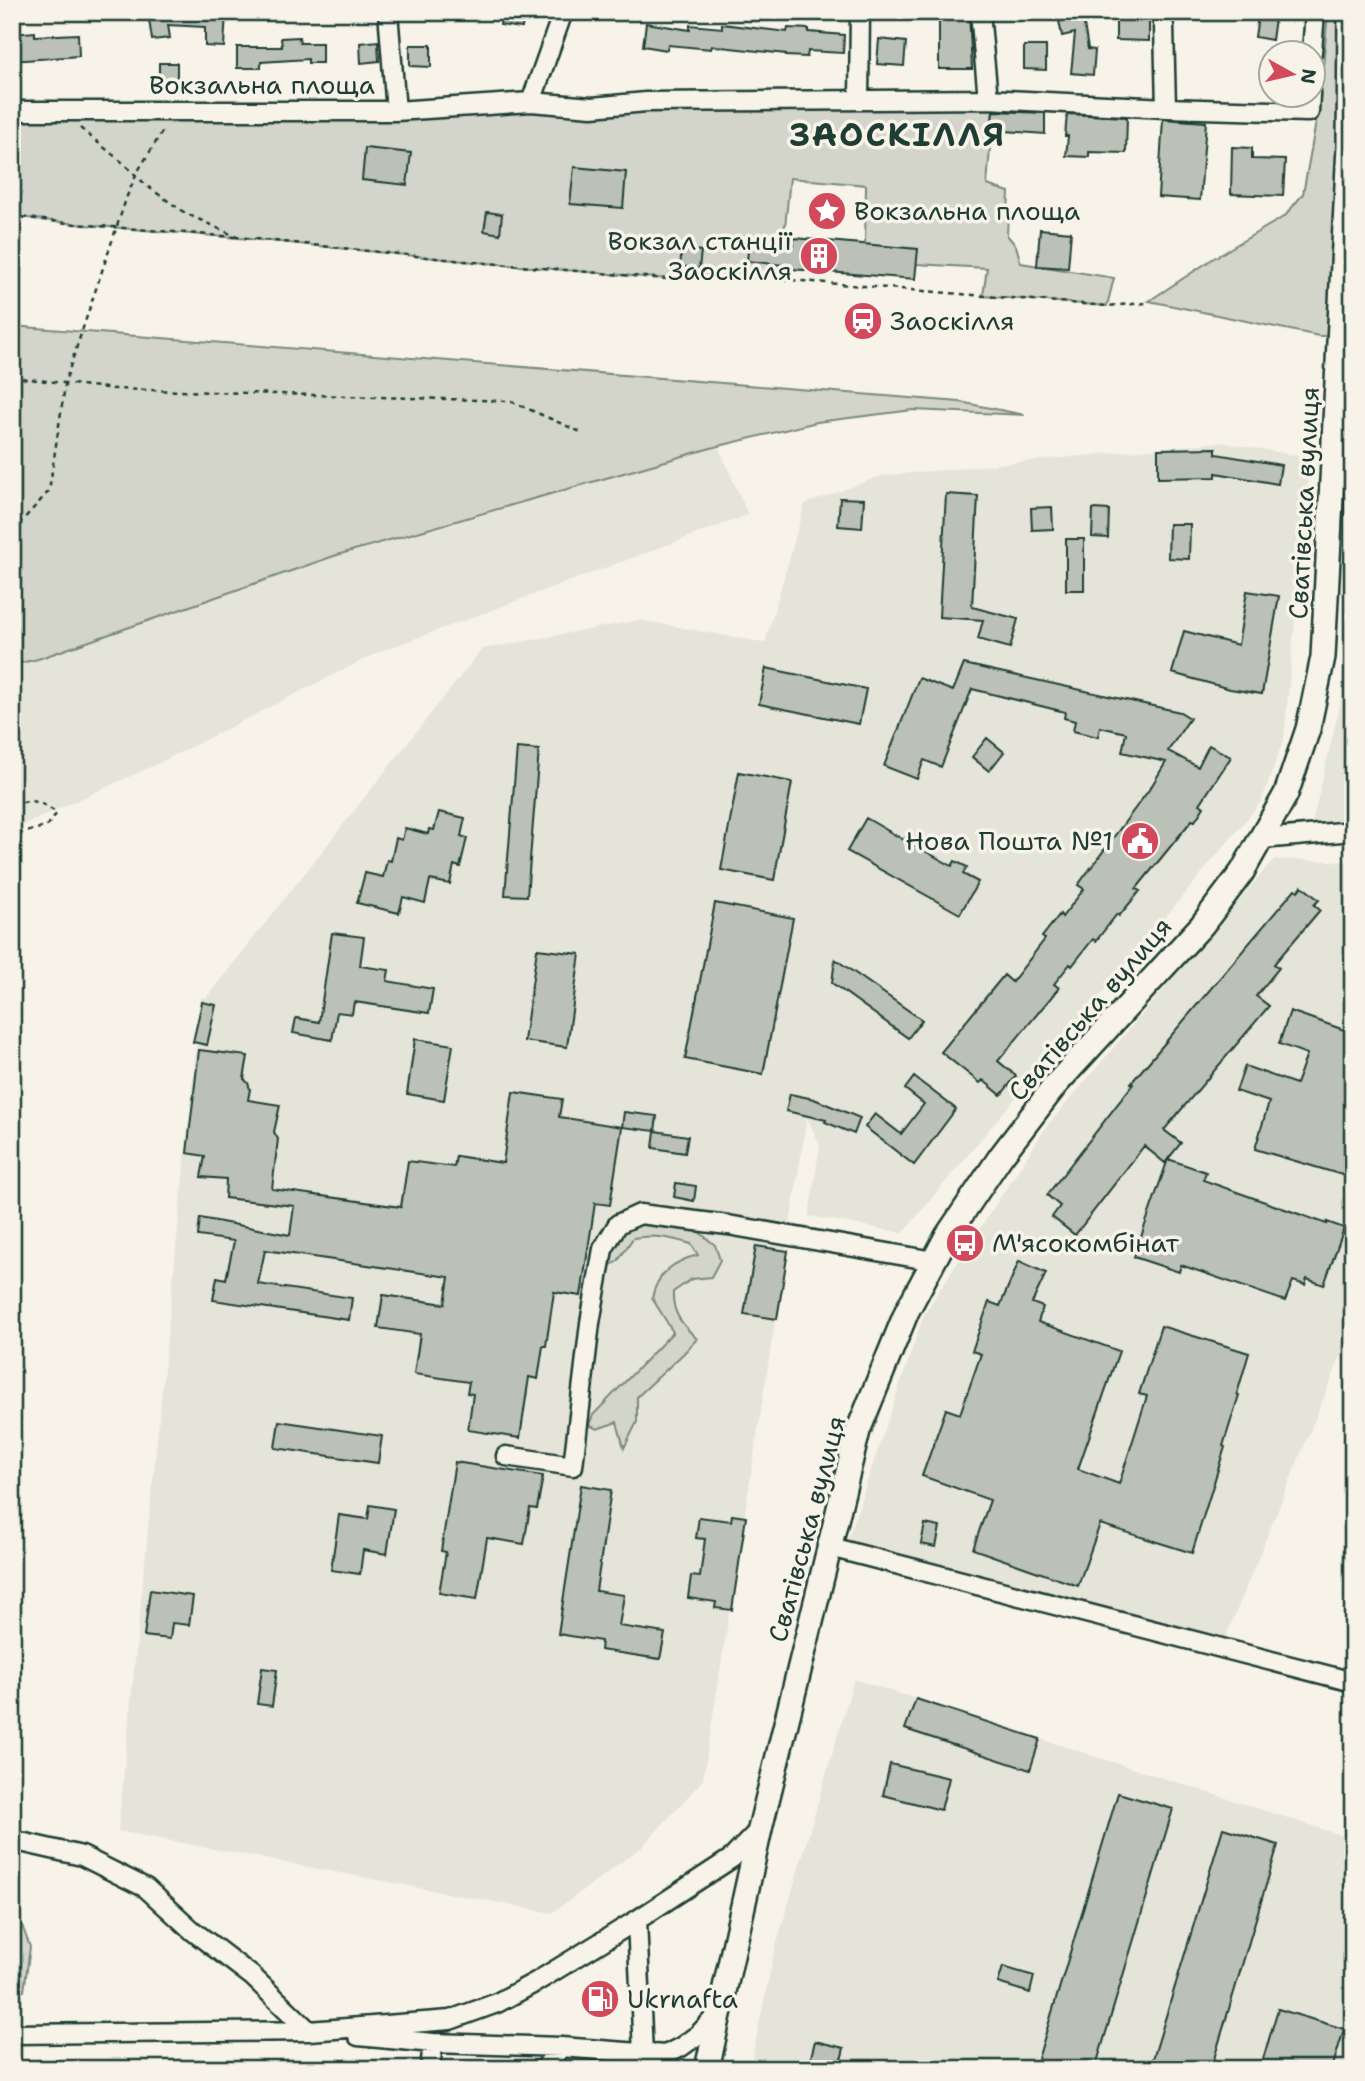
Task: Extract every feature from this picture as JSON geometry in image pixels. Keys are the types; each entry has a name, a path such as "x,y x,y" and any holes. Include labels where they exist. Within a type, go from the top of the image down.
{"main road":[{"name":"Сватівська вулиця","path":"707,2069 760,1829 858,1431 907,1311 947,1236 1057,1083 1202,925 1242,872 1286,794 1308,729 1323,657 1331,527 1349,146 1350,12"}],"street":[{"path":"388,12 397,111"},
{"path":"531,102 563,12"},
{"path":"859,100 860,12"},
{"path":"980,12 988,99"},
{"path":"1159,12 1164,26 1166,108"},
{"path":"1313,38 1315,12"},
{"name":"Вокзальна площа","path":"12,111 397,111 531,102 592,107 646,102 988,99 1166,108 1256,105"},
{"path":"1261,839 1353,831"},
{"path":"506,1456 573,1466 590,1323 603,1249 618,1224 640,1214 728,1225 934,1261"},
{"path":"830,1547 1353,1682"},
{"path":"12,2034 309,2031 450,2020 497,2003 636,1920 732,1858 760,1829"},
{"path":"12,1840 82,1856 146,1888 192,1931 252,1976 309,2031 433,2043 561,2047 665,2055 699,2035 718,2014"},
{"path":"636,1920 643,2054"},
{"path":"430,2069 433,2043"},
{"path":"544,2069 561,2047"}],"path":[{"path":"58,111 147,186 185,213 237,237"},
{"path":"12,532 49,491 65,383 136,175 174,111"},
{"path":"12,216 667,279 694,273 1107,306 1146,303"},
{"path":"12,377 115,389 510,401 583,433"},
{"path":"12,805 25,801 40,802 57,813 47,826 16,835 12,846 15,862 12,873"}],"shaded area":[{"path":"1328,12 1339,12 1333,336 1319,336 1149,301 1285,216 1303,194 1319,108 1326,108"},
{"path":"994,99 987,185 1009,192 1007,235 1016,246 1021,263 1114,278 1107,306 983,296 987,268 916,264 865,244 866,185 790,178 784,237 794,243 791,273 694,273 667,279 12,216 12,111"},
{"path":"12,326 960,402 1025,415 913,410 817,422 711,448 337,555 38,659 12,665"},
{"path":"706,418 748,515 379,652 157,764 12,830 12,665 38,659 346,552"},
{"path":"1221,442 1310,458 1284,739 1261,802 903,1233 809,1216 820,1145 807,1117 703,1780 642,1847 552,1913 118,1831 201,997 206,998 482,649 640,620 765,643 805,504 881,476"},
{"path":"1353,650 1353,819 1312,824 1312,823"},
{"path":"1274,859 1353,862 1353,1326 1225,1639 847,1541 924,1314 1047,1126"},
{"path":"640,1224 699,1232 715,1245 720,1260 711,1277 692,1279 673,1292 674,1307 679,1318 697,1339 637,1397 637,1422 624,1448 617,1422 597,1429 589,1425 593,1415 673,1332 652,1298 654,1289 668,1269 698,1255 691,1244 676,1240 633,1238 618,1261 604,1269 606,1259 622,1229"},
{"path":"854,1679 1353,1839 1353,2069 750,2069 774,1953"},
{"path":"12,1898 30,1947 24,1991 12,1991"}],"building":[{"path":"226,12 224,47 205,46 205,27 168,25 170,38 152,40 148,13"},
{"path":"502,12 524,12 522,28 500,25"},
{"path":"939,12 969,12 972,69 939,69"},
{"path":"1077,12 1082,12 1088,49 1095,50 1093,75 1071,73 1075,33 1062,36 1059,21 1076,17"},
{"path":"1258,16 1275,18 1272,38 1255,37"},
{"path":"1116,18 1149,19 1149,41 1116,40"},
{"path":"646,23 690,30 690,25 722,28 722,24 787,32 788,28 809,29 809,32 844,35 843,53 808,51 807,57 712,46 711,49 668,45 667,50 643,46"},
{"path":"35,32 35,36 78,34 79,56 12,61 12,34"},
{"path":"299,37 300,43 322,43 322,63 308,63 308,59 261,62 261,68 237,68 237,47 282,47 281,38"},
{"path":"879,39 906,42 904,66 877,64"},
{"path":"378,41 379,61 361,63 360,43"},
{"path":"410,45 431,45 431,67 410,66"},
{"path":"1024,46 1046,46 1046,70 1024,69"},
{"path":"159,63 177,63 177,78 159,78"},
{"path":"993,111 1045,113 1045,134 991,130"},
{"path":"1067,114 1127,117 1126,153 1089,152 1089,157 1066,156"},
{"path":"1163,119 1206,122 1200,200 1158,197"},
{"path":"1232,147 1252,148 1252,159 1285,160 1283,196 1231,194"},
{"path":"365,148 411,153 407,185 362,180"},
{"path":"574,167 626,172 623,208 570,204"},
{"path":"487,212 502,214 500,234 484,231"},
{"path":"1040,229 1071,232 1068,268 1037,266"},
{"path":"794,238 918,249 915,279 791,269 791,266 747,261 749,241 793,246"},
{"path":"682,249 701,251 699,269 680,266"},
{"path":"1216,448 1216,454 1281,465 1278,484 1216,473 1216,477 1158,478 1158,449"},
{"path":"946,494 978,496 972,607 1018,619 1010,648 978,639 983,620 939,617"},
{"path":"840,498 864,499 862,528 838,526"},
{"path":"1052,507 1053,529 1032,530 1031,508"},
{"path":"1093,509 1109,510 1108,538 1092,537"},
{"path":"1169,524 1190,524 1189,559 1168,558"},
{"path":"1066,539 1084,539 1084,590 1066,590"},
{"path":"1247,591 1279,596 1262,694 1230,689 1172,673 1184,631 1238,645"},
{"path":"964,664 1180,712 1190,718 1168,751 1198,767 1209,745 1231,757 1200,804 1204,807 1195,821 1192,820 1136,889 1140,891 1119,916 1117,914 1096,941 1093,939 1072,966 1070,964 1054,984 1059,988 998,1061 1016,1076 1001,1095 983,1080 980,1083 941,1052 1004,975 1012,982 1045,939 1042,937 1084,889 1078,885 1151,787 1166,762 1122,752 1126,733 1100,727 1098,737 1073,731 1075,721 1064,718 1065,712 972,689 941,767 924,760 917,779 884,766 919,678 953,691"},
{"path":"766,668 866,689 859,724 759,704"},
{"path":"987,738 1004,752 989,771 972,757"},
{"path":"517,748 539,750 527,896 505,895"},
{"path":"739,772 792,782 774,880 721,870"},
{"path":"439,812 465,818 461,836 467,838 460,867 454,865 450,884 430,880 425,903 403,897 399,913 357,903 365,873 383,877 387,860 391,861 396,838 402,840 405,828 428,834 429,829 434,830"},
{"path":"866,818 904,840 908,834 920,840 916,846 952,866 955,861 967,867 963,874 978,882 960,914 847,851"},
{"path":"1302,886 1319,900 1314,905 1320,910 1274,964 1279,968 1256,996 1269,1006 1164,1130 1181,1143 1165,1163 1144,1146 1075,1235 1052,1217 1060,1206 1047,1195 1133,1084 1131,1083 1295,889 1298,891"},
{"path":"715,903 793,918 763,1074 685,1059"},
{"path":"332,933 364,937 360,966 389,970 387,981 433,989 429,1013 354,1002 352,1014 337,1012 332,1040 293,1033 296,1018 319,1022"},
{"path":"537,949 580,954 567,1047 524,1041"},
{"path":"835,959 922,1020 908,1038 832,983"},
{"path":"202,1002 216,1005 207,1045 193,1042"},
{"path":"1290,1011 1353,1033 1353,1164 1349,1177 1255,1149 1269,1102 1236,1091 1245,1066 1296,1084 1307,1054 1279,1044"},
{"path":"415,1039 453,1045 444,1100 407,1094"},
{"path":"199,1050 248,1056 244,1079 250,1089 248,1100 280,1105 274,1132 278,1139 272,1189 401,1207 408,1161 454,1167 456,1156 503,1163 513,1092 562,1099 559,1117 622,1127 610,1205 595,1203 581,1296 554,1292 538,1379 529,1377 520,1438 468,1430 473,1394 467,1393 469,1382 414,1374 420,1334 378,1328 383,1295 445,1304 449,1277 265,1250 258,1284 352,1298 349,1320 213,1300 217,1277 226,1279 234,1241 198,1236 200,1218 290,1235 294,1206 225,1198 226,1179 201,1177 205,1156 187,1153"},
{"path":"914,1077 956,1109 914,1165 865,1127 875,1114 901,1134 924,1104 905,1089"},
{"path":"790,1094 814,1099 860,1118 854,1134 825,1122 826,1120 786,1111"},
{"path":"624,1112 657,1116 655,1131 622,1127"},
{"path":"655,1131 688,1136 685,1153 653,1148"},
{"path":"1168,1159 1206,1172 1203,1180 1344,1228 1324,1285 1307,1279 1305,1285 1293,1281 1285,1301 1181,1265 1179,1272 1134,1257"},
{"path":"676,1183 696,1186 694,1201 674,1197"},
{"path":"756,1246 788,1251 777,1319 744,1314"},
{"path":"1019,1261 1046,1273 1032,1303 1043,1307 1038,1322 1119,1351 1078,1469 1119,1484 1147,1396 1139,1394 1161,1326 1249,1353 1223,1446 1225,1447 1192,1553 1100,1524 1078,1586 973,1549 990,1500 922,1476 946,1409 960,1414 981,1354 972,1351 989,1302 1000,1306"},
{"path":"279,1421 382,1436 378,1463 275,1448"},
{"path":"455,1462 543,1476 537,1509 530,1508 524,1544 487,1538 477,1599 439,1593 446,1552 441,1551"},
{"path":"581,1485 611,1490 596,1591 624,1595 619,1626 665,1633 660,1659 600,1650 601,1641 558,1634"},
{"path":"370,1505 394,1509 387,1554 363,1550 360,1574 331,1570 339,1515 368,1519"},
{"path":"732,1515 746,1517 732,1610 715,1608 716,1602 688,1598 691,1576 700,1577 705,1539 696,1538 699,1517 731,1521"},
{"path":"925,1524 940,1527 936,1547 921,1544"},
{"path":"150,1590 193,1596 189,1625 172,1623 170,1639 144,1636"},
{"path":"262,1668 277,1670 272,1706 257,1704"},
{"path":"916,1699 1040,1739 1030,1770 905,1729"},
{"path":"890,1764 949,1778 941,1810 883,1795"},
{"path":"1118,1793 1173,1809 1095,2069 1035,2069"},
{"path":"1223,1828 1278,1845 1211,2069 1150,2069"},
{"path":"1003,1967 1034,1976 1030,1993 998,1983"},
{"path":"1278,2009 1344,2029 1332,2069 1260,2069"},
{"path":"815,2041 844,2048 839,2069 808,2069"}],"place":[{"name":"Вокзальна площа","path":"827,211"},
{"name":"Вокзал станції Заоскілля","path":"819,256"},
{"name":"Заоскiлля","path":"863,321"},
{"name":"Нова Пошта №1","path":"1140,841"},
{"name":"М'ясокомбінат","path":"965,1243"},
{"name":"Ukrnafta","path":"600,1999"}],"district":[{"name":"ЗАОСКIЛЛЯ","path":"898,134"}]}
